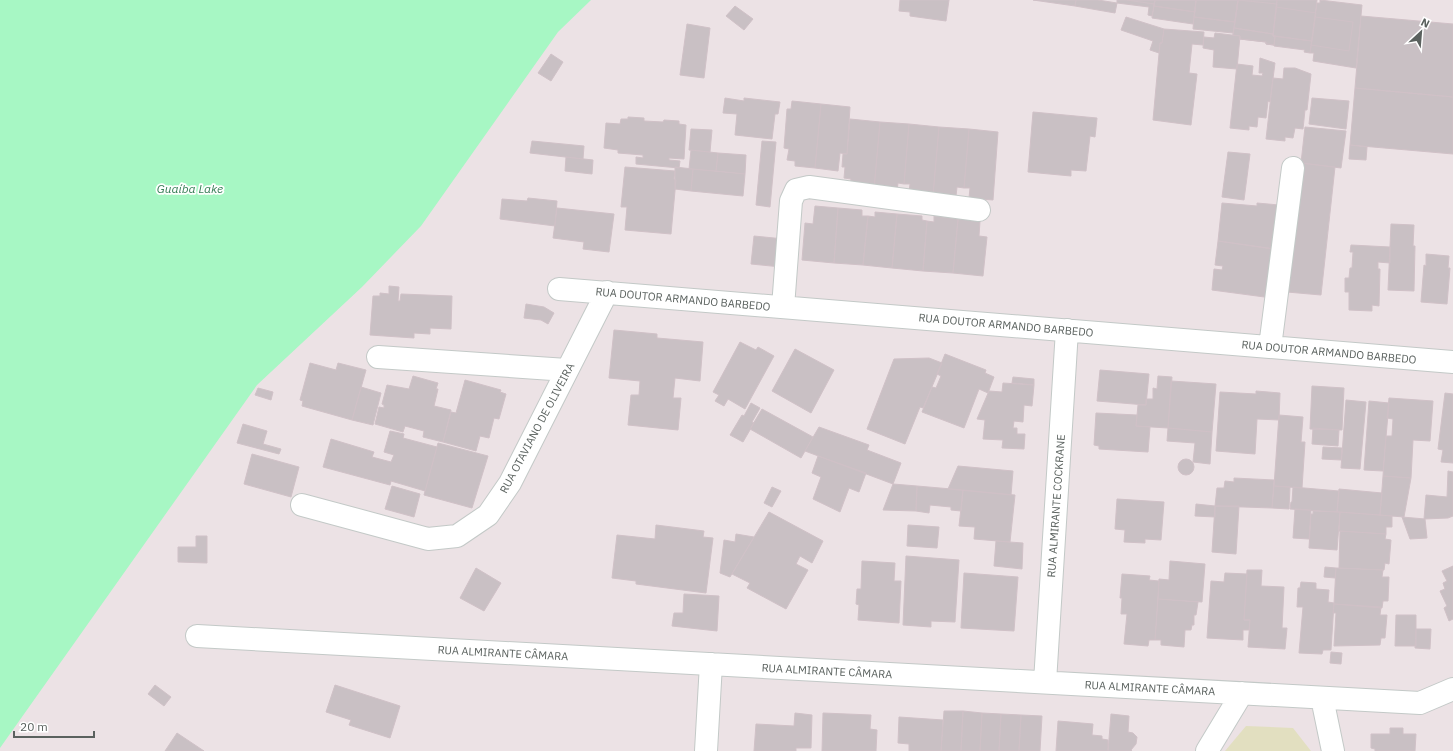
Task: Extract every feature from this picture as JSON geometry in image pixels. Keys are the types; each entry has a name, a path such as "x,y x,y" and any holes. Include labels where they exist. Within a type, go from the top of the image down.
{"street":[{"path":"1270,347 1292,168"},
{"path":"783,307 791,201 796,190 809,187 979,210"},
{"name":"RUA DOUTOR ARMANDO BARBEDO","path":"559,289 1453,362"},
{"name":"RUA OTAVIANO DE OLIVEIRA","path":"302,505 428,538 457,536 488,515 510,483 607,292"},
{"name":"RUA ALMIRANTE COCKRANE","path":"1045,682 1066,330"},
{"path":"378,357 568,370"},
{"name":"RUA ALMIRANTE CÂMARA","path":"197,636 1420,703 1453,689"},
{"path":"706,751 711,664"},
{"path":"1207,751 1242,693"},
{"path":"1322,698 1333,751"}],"shaded area":[{"path":"1246,726 1293,728 1311,751 1225,751"}],"water":[{"name":"Guaíba Lake","path":"0,0 591,0 558,32 421,226 362,287 257,385 0,748"}],"building":[{"path":"900,0 949,0 946,21 910,16 910,12 899,11"},
{"path":"1033,0 1076,0 1075,6"},
{"path":"1076,0 1098,0 1117,3 1115,13 1075,6"},
{"path":"1117,0 1155,0 1152,16 1148,15 1149,7 1117,3"},
{"path":"1127,0 1155,0 1154,4"},
{"path":"1155,0 1196,0 1195,12 1154,6"},
{"path":"1155,0 1196,0 1195,12 1154,6"},
{"path":"1196,0 1238,0 1235,22 1194,17"},
{"path":"1196,0 1238,0 1235,22 1194,17"},
{"path":"1238,0 1277,0 1273,36 1275,36 1274,45 1266,44 1266,42 1240,39 1240,36 1233,35"},
{"path":"1238,0 1277,4 1273,34 1234,28"},
{"path":"1277,0 1317,0 1312,41 1273,36"},
{"path":"1320,0 1362,5 1356,68 1313,61 1314,53 1310,53 1317,3 1320,3"},
{"path":"735,6 753,19 744,30 726,16"},
{"path":"1154,6 1195,12 1193,24 1152,18"},
{"path":"1276,7 1316,13 1312,41 1273,36"},
{"path":"1361,16 1453,24 1453,97 1355,88"},
{"path":"1126,17 1164,29 1159,53 1150,50 1153,41 1121,30"},
{"path":"1194,17 1235,22 1233,33 1193,29"},
{"path":"1315,17 1353,22 1349,51 1311,45"},
{"path":"687,24 710,28 704,78 680,75"},
{"path":"1234,28 1273,34 1273,36 1275,36 1274,45 1266,44 1266,42 1240,39 1240,36 1233,35"},
{"path":"1164,29 1204,32 1203,45 1192,44 1189,73 1197,74 1191,125 1153,120 1160,43 1162,43"},
{"path":"1215,33 1240,36 1237,69 1213,67 1214,50 1203,48 1204,37 1214,38"},
{"path":"1275,36 1312,41 1310,53 1304,52 1305,50 1274,46"},
{"path":"551,54 563,62 551,81 538,73"},
{"path":"1260,58 1275,63 1270,102 1268,101 1266,118 1258,117 1257,127 1249,126 1249,130 1230,128 1237,64 1253,66 1252,75 1262,76 1263,73 1259,73"},
{"path":"1284,68 1295,68 1311,74 1307,110 1305,110 1303,129 1295,128 1293,138 1285,137 1285,141 1266,139 1273,78 1283,79"},
{"path":"1355,88 1453,97 1453,154 1350,145"},
{"path":"725,98 744,101 744,98 780,102 778,114 775,114 772,139 735,135 737,114 723,113"},
{"path":"1312,98 1349,101 1346,129 1309,124"},
{"path":"792,101 821,104 815,168 795,166 795,161 787,160 789,149 784,148 787,109 791,109"},
{"path":"821,104 850,107 847,154 840,153 838,171 815,168"},
{"path":"1033,112 1097,118 1095,137 1090,136 1086,171 1071,170 1071,176 1028,172"},
{"path":"628,117 644,118 644,121 679,121 679,124 686,125 684,159 669,158 669,160 680,161 679,168 636,164 636,157 643,158 643,155 618,153 618,150 604,148 606,123 620,124 621,119 628,119"},
{"path":"850,119 880,122 874,189 850,187 851,179 844,178 845,167 842,167 843,154 847,154"},
{"path":"880,122 909,124 904,184 898,183 897,191 874,189"},
{"path":"909,124 939,127 933,195 909,192 910,184 904,184"},
{"path":"939,127 969,129 964,188 957,187 956,196 933,195"},
{"path":"1305,127 1346,131 1341,168 1301,163"},
{"path":"691,129 712,130 710,152 689,150"},
{"path":"969,129 998,132 993,200 969,198 970,188 964,188"},
{"path":"532,141 584,146 583,159 530,153"},
{"path":"762,141 776,142 770,207 756,205"},
{"path":"1350,145 1367,147 1366,160 1349,159"},
{"path":"691,150 718,153 716,171 689,169"},
{"path":"1228,152 1250,154 1244,200 1222,197"},
{"path":"718,153 746,155 745,174 716,171"},
{"path":"566,157 593,160 592,174 565,171"},
{"path":"1301,163 1335,167 1321,295 1287,292"},
{"path":"625,167 675,171 674,179 676,180 671,234 625,230 627,207 621,207"},
{"path":"675,167 693,169 691,191 675,189"},
{"path":"693,169 745,174 743,196 691,191"},
{"path":"528,198 557,201 555,226 500,219 502,199 527,201"},
{"path":"1222,203 1257,206 1257,203 1279,205 1273,249 1218,241"},
{"path":"815,206 838,208 834,263 802,260 805,223 813,224"},
{"path":"557,208 614,214 609,252 583,249 584,242 553,238"},
{"path":"838,208 862,210 862,216 868,216 863,265 834,263"},
{"path":"875,212 897,214 892,268 863,265 868,216 875,217"},
{"path":"897,214 922,216 922,220 927,221 923,271 892,268"},
{"path":"934,216 958,219 953,273 923,271 927,221 934,222"},
{"path":"958,219 980,221 979,236 987,237 983,276 953,273"},
{"path":"1391,224 1414,225 1414,291 1388,290"},
{"path":"754,236 784,239 781,267 751,264"},
{"path":"1218,241 1275,249 1272,298 1212,290 1214,269 1222,270 1223,266 1215,265"},
{"path":"1351,245 1390,247 1390,263 1378,262 1378,269 1380,269 1379,306 1372,305 1372,311 1349,310 1349,292 1345,292 1345,278 1349,278 1350,268 1352,268 1353,252 1350,252"},
{"path":"1426,254 1449,256 1448,268 1450,268 1447,304 1421,302 1424,265 1426,266"},
{"path":"389,286 399,287 398,301 400,301 401,294 452,296 451,329 430,328 430,334 414,333 414,338 370,335 373,296 380,296 380,293 389,294"},
{"path":"526,304 544,307 554,313 548,324 541,320 524,318"},
{"path":"614,330 657,334 657,338 703,342 700,381 675,378 673,398 681,398 678,430 628,425 631,395 639,395 640,381 609,378"},
{"path":"740,342 756,350 758,347 774,356 745,409 728,399 724,406 715,401 719,395 713,392"},
{"path":"795,349 834,370 811,413 772,391"},
{"path":"945,354 986,370 985,373 994,377 988,393 979,389 964,428 922,412 932,387 936,388 941,376 937,374"},
{"path":"929,358 942,363 923,408 920,407 905,444 867,429 894,359"},
{"path":"310,363 336,370 338,363 366,370 352,420 302,406 303,401 300,400"},
{"path":"1100,370 1149,374 1146,405 1097,401"},
{"path":"413,376 438,383 434,406 451,410 443,442 423,437 424,431 405,426 403,432 375,424 379,407 384,408 384,405 382,404 387,385 409,389"},
{"path":"1158,376 1172,377 1168,428 1136,426 1138,405 1146,405 1146,399 1153,399 1153,388 1157,389"},
{"path":"1013,377 1034,379 1034,385 1012,383"},
{"path":"465,380 501,390 500,392 506,394 499,419 494,418 489,438 480,436 476,451 443,442 451,412 456,413"},
{"path":"1171,381 1216,384 1212,432 1168,428"},
{"path":"1003,383 1034,385 1032,406 1024,405 1023,422 1014,421 1013,428 1017,428 1017,434 1025,434 1024,449 1002,448 1003,440 983,439 985,420 977,419 989,391 1002,392"},
{"path":"1312,386 1344,388 1342,430 1310,429"},
{"path":"361,387 381,393 373,425 352,420"},
{"path":"258,388 273,392 271,400 255,395"},
{"path":"1256,391 1280,393 1279,420 1257,419 1255,454 1216,451 1220,392 1256,394"},
{"path":"1445,393 1453,394 1453,463 1441,462 1443,450 1438,449"},
{"path":"1389,398 1433,401 1430,441 1413,440 1411,478 1383,476 1386,436 1392,436 1393,419 1387,418"},
{"path":"1346,400 1366,402 1360,469 1341,468"},
{"path":"1369,401 1389,403 1383,471 1364,470"},
{"path":"751,403 760,408 752,422 754,423 743,442 730,435 742,415 744,416"},
{"path":"762,409 813,437 801,458 750,429"},
{"path":"1096,413 1137,415 1136,426 1150,427 1148,452 1099,449 1099,446 1094,445"},
{"path":"1279,415 1303,417 1301,442 1305,442 1302,488 1274,486"},
{"path":"243,424 267,431 263,444 281,449 279,454 237,443"},
{"path":"819,427 869,445 867,450 901,463 893,484 805,451"},
{"path":"1168,428 1212,432 1210,464 1193,462 1195,443 1167,441"},
{"path":"1313,428 1339,430 1338,446 1312,444"},
{"path":"390,431 404,434 403,438 437,447 425,491 391,481 390,485 323,467 331,439 374,452 372,457 391,462 394,455 384,452"},
{"path":"438,443 488,456 472,508 424,495"},
{"path":"1323,447 1342,448 1341,460 1322,459"},
{"path":"252,454 299,467 291,497 244,484"},
{"path":"818,456 866,473 859,492 849,488 840,512 813,499 821,477 812,473"},
{"path":"1183,459 1189,459 1194,464 1192,473 1189,475 1183,475 1178,470 1178,464"},
{"path":"958,466 1013,471 1011,495 948,489"},
{"path":"1448,471 1453,472 1453,516 1448,518 1424,519 1426,495 1447,497"},
{"path":"1383,476 1411,478 1404,517 1380,515"},
{"path":"1234,478 1274,480 1272,508 1215,506 1217,488 1224,488 1225,481 1234,482"},
{"path":"893,484 917,486 916,511 883,510"},
{"path":"392,486 420,494 414,517 385,509"},
{"path":"917,486 963,490 961,511 951,510 951,507 930,505 929,513 916,511"},
{"path":"1274,486 1290,487 1289,509 1272,508"},
{"path":"772,487 781,491 772,507 764,503"},
{"path":"1293,487 1339,491 1337,512 1290,509"},
{"path":"1339,489 1382,493 1380,515 1337,512"},
{"path":"963,490 1015,495 1010,542 974,539 975,527 959,526"},
{"path":"1117,499 1164,502 1161,540 1145,539 1145,543 1124,542 1125,530 1115,529"},
{"path":"1196,504 1215,506 1215,517 1195,516"},
{"path":"1215,506 1239,506 1236,554 1212,552"},
{"path":"1295,509 1311,510 1309,539 1293,538"},
{"path":"1313,511 1340,512 1337,550 1309,548 1311,514 1313,514"},
{"path":"769,512 823,541 812,563 800,556 796,564 808,570 786,609 747,588 750,583 732,574"},
{"path":"1340,512 1392,516 1392,527 1386,527 1386,534 1339,531"},
{"path":"1402,517 1425,519 1427,538 1410,539"},
{"path":"656,525 704,531 703,537 713,538 706,593 636,584 636,581 612,578 617,535 655,539"},
{"path":"908,525 939,527 937,548 907,546"},
{"path":"1340,531 1386,534 1385,539 1391,540 1389,564 1385,563 1384,570 1339,568"},
{"path":"736,534 754,537 730,577 720,573 724,540 735,542"},
{"path":"196,536 207,536 207,563 178,562 178,547 196,547"},
{"path":"996,541 1023,543 1022,569 994,566"},
{"path":"906,556 959,560 955,622 931,621 931,627 903,625"},
{"path":"862,561 895,563 894,581 901,581 899,623 858,620 859,605 856,604 857,589 861,589"},
{"path":"1170,561 1205,564 1202,602 1158,599 1159,579 1169,580"},
{"path":"1453,566 1453,619 1449,621 1444,608 1447,606 1440,591 1445,589 1443,583 1447,581 1442,571"},
{"path":"1325,567 1336,568 1335,578 1324,577"},
{"path":"476,568 501,583 484,611 460,598"},
{"path":"1336,568 1383,570 1382,577 1389,577 1388,601 1383,601 1382,608 1334,604"},
{"path":"1247,570 1262,570 1261,586 1284,587 1282,628 1287,628 1285,649 1248,647 1250,620 1244,620"},
{"path":"964,573 1018,577 1014,631 961,628"},
{"path":"1225,573 1247,574 1244,620 1250,620 1249,630 1243,630 1243,640 1207,638 1211,581 1224,582"},
{"path":"1122,574 1150,576 1149,580 1159,581 1155,640 1149,640 1148,646 1124,644 1127,614 1121,614 1122,598 1120,598"},
{"path":"1301,582 1316,583 1316,589 1329,590 1328,602 1334,603 1331,650 1323,650 1322,654 1299,653 1303,607 1297,607 1298,588 1300,588"},
{"path":"684,594 719,596 717,631 672,626 674,613 683,613"},
{"path":"1158,599 1198,602 1196,615 1194,615 1194,625 1192,625 1191,630 1185,630 1184,647 1161,645 1161,640 1155,640"},
{"path":"1334,604 1381,607 1380,615 1387,615 1385,638 1381,638 1380,645 1334,646 1336,613 1333,613"},
{"path":"1396,615 1416,615 1416,646 1395,646"},
{"path":"1416,629 1431,629 1430,649 1415,648"},
{"path":"1331,652 1342,653 1341,664 1330,663"},
{"path":"155,685 171,697 164,706 148,694"},
{"path":"335,685 400,706 390,738 349,725 351,720 326,712"},
{"path":"944,711 963,711 961,751 941,751"},
{"path":"963,711 982,713 980,751 961,751"},
{"path":"795,713 812,715 811,748 796,748 796,751 754,751 756,724 794,726"},
{"path":"823,713 871,715 870,729 877,730 876,751 822,751"},
{"path":"982,713 1001,714 999,751 980,751"},
{"path":"1001,714 1021,715 1019,751 999,751"},
{"path":"1111,714 1129,716 1128,732 1133,733 1137,737 1136,744 1131,750 1132,751 1108,751"},
{"path":"1021,715 1042,716 1040,751 1019,751"},
{"path":"899,717 943,720 941,751 909,751 909,744 898,743"},
{"path":"1058,721 1093,724 1092,735 1102,736 1102,739 1108,740 1108,751 1056,751"},
{"path":"1390,728 1403,728 1403,734 1416,734 1415,751 1375,751 1375,749 1371,748 1371,734 1390,734"},
{"path":"177,733 204,751 165,751"}]}
